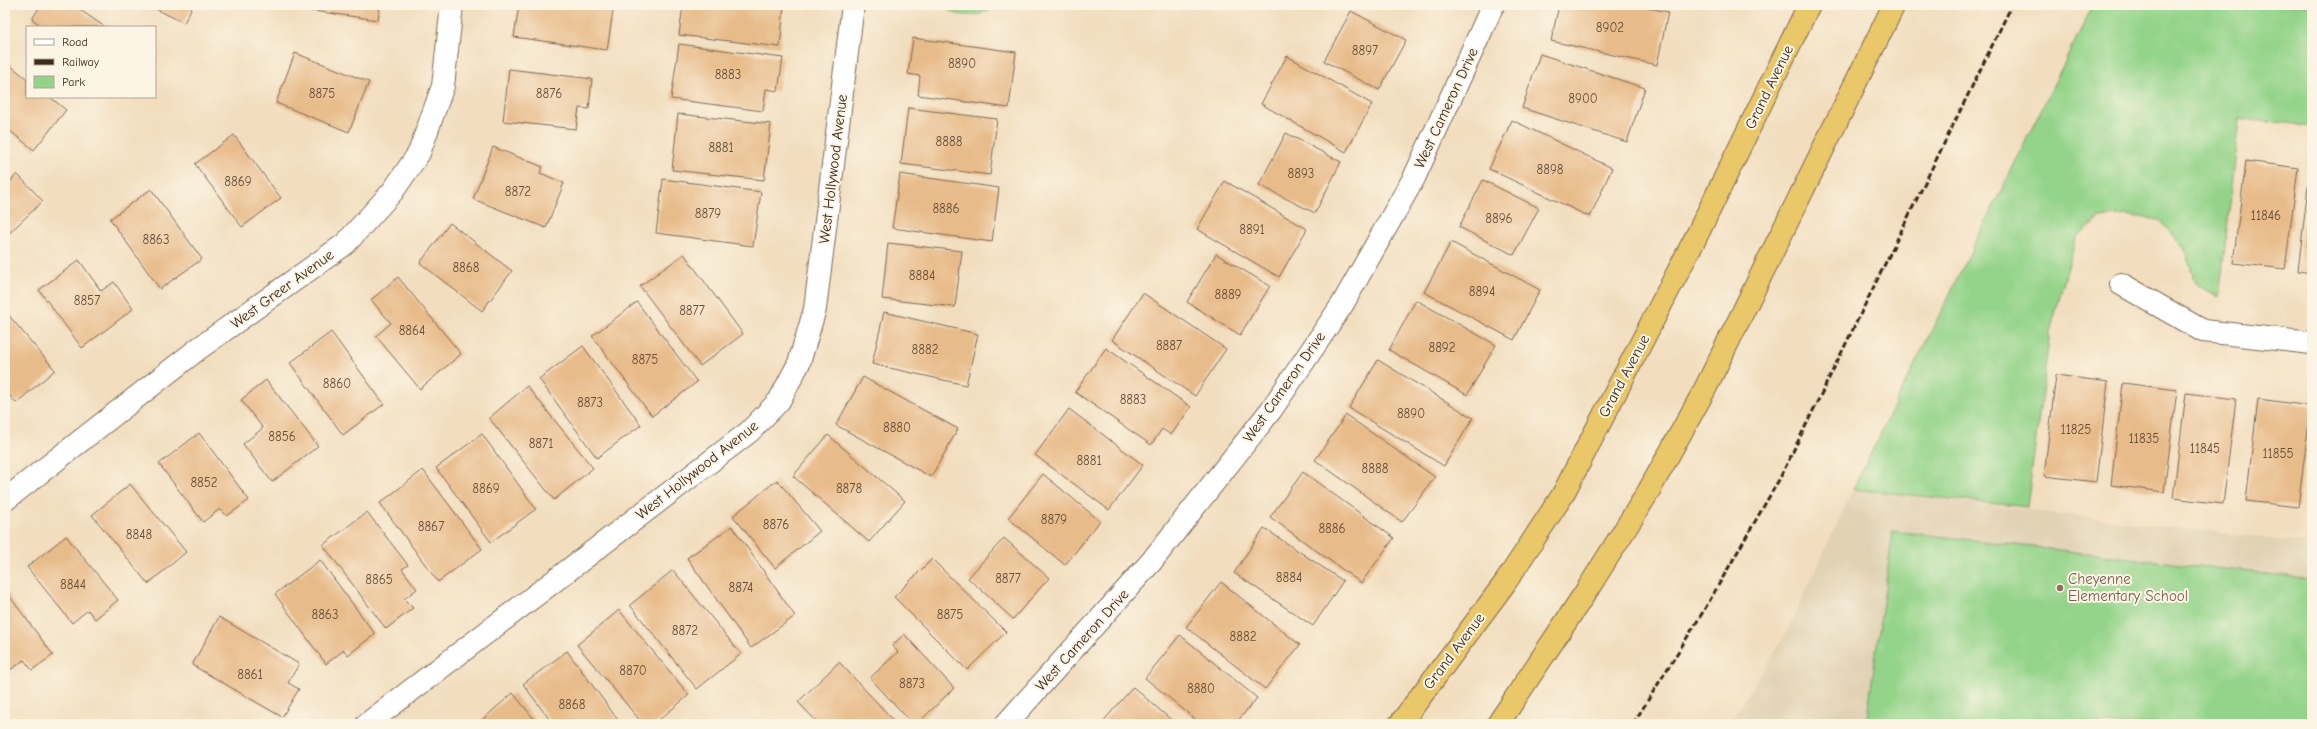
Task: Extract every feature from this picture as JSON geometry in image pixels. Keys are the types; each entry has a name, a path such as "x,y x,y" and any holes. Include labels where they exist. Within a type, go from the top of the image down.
{"highway":[{"name":"Grand Avenue","path":"1400,724 1505,583 1562,496 1698,233 1809,5"},
{"path":"1498,724 1590,587 1647,494 1674,446 1712,377 1894,5"}],"street":[{"name":"West Greer Avenue","path":"5,500 198,349 345,244 393,190 419,153 443,86 452,5"},
{"name":"West Hollywood Avenue","path":"367,724 749,432 779,401 799,363 816,309 853,5"},
{"name":"West Cameron Drive","path":"1006,724 1065,661 1151,562 1271,410 1342,305 1414,178 1493,5"},
{"path":"2121,284 2203,331 2312,343"}],"shaded area":[{"name":"Cheyenne Elementary School","path":"1853,489 2312,544 2312,724 1729,724 1787,632"}],"green space":[{"path":"943,5 996,5 985,12 962,15 948,10"},
{"path":"2093,5 2312,5 2312,126 2240,118 2219,297 2195,283 2184,247 2159,220 2127,215 2101,218 2076,238 2050,332 2027,507 1853,489"},
{"name":"Cheyenne Elementary School","path":"1893,531 2312,579 2312,724 1866,724"}],"building":[{"path":"41,5 73,5 104,26 42,26 32,19"},
{"path":"148,5 193,5 184,23"},
{"path":"292,5 380,5 378,20 292,8"},
{"path":"519,5 614,5 607,50 514,37"},
{"path":"683,5 784,5 780,47 679,35"},
{"path":"1559,5 1636,5 1668,12 1657,65 1551,41"},
{"path":"1351,11 1406,40 1379,90 1324,61"},
{"path":"913,38 1016,52 1009,108 918,95 920,76 908,74"},
{"path":"679,44 783,58 778,91 766,89 763,111 671,99"},
{"path":"295,53 369,82 349,132 276,103"},
{"path":"1540,54 1645,88 1627,142 1522,108"},
{"path":"1287,56 1372,104 1346,152 1261,104"},
{"path":"5,61 26,78 26,98 51,98 66,110 34,150 5,127"},
{"path":"509,69 592,79 589,109 579,108 576,129 503,121"},
{"path":"908,108 997,119 990,175 901,164"},
{"path":"678,114 771,124 764,180 672,170"},
{"path":"1512,120 1612,168 1590,217 1489,169"},
{"path":"1286,133 1341,162 1315,213 1259,185"},
{"path":"234,135 281,198 242,227 195,164"},
{"path":"493,147 543,167 540,173 564,183 546,228 473,199"},
{"path":"2246,161 2298,168 2285,269 2233,263"},
{"path":"2310,170 2312,171 2312,273 2298,271"},
{"path":"17,174 43,201 5,237 5,177 10,182"},
{"path":"900,174 999,188 992,242 892,228"},
{"path":"663,179 761,192 753,246 656,233"},
{"path":"1483,180 1539,208 1514,255 1459,227"},
{"path":"1225,181 1307,229 1279,277 1197,229"},
{"path":"151,189 202,259 160,289 110,219"},
{"path":"450,223 512,271 482,311 420,263"},
{"path":"1451,242 1540,290 1514,340 1424,292"},
{"path":"888,243 962,251 955,307 882,299"},
{"path":"684,254 743,334 700,366 640,286"},
{"path":"1216,254 1270,286 1240,335 1187,302"},
{"path":"79,260 101,291 114,282 133,309 82,348 39,290"},
{"path":"398,277 461,354 420,389 376,336 391,323 371,300"},
{"path":"1143,293 1226,349 1195,396 1112,340"},
{"path":"1416,300 1496,345 1467,395 1389,350"},
{"path":"637,302 697,382 652,416 592,336"},
{"path":"5,311 55,370 16,403 5,390"},
{"path":"884,312 978,334 966,385 872,364"},
{"path":"331,332 384,404 343,435 290,363"},
{"path":"583,346 641,425 597,458 539,379"},
{"path":"1106,348 1191,407 1171,435 1162,429 1151,445 1075,392"},
{"path":"1378,360 1473,418 1444,466 1349,408"},
{"path":"2056,375 2108,382 2096,482 2044,476"},
{"path":"863,377 958,429 931,477 836,425"},
{"path":"266,380 318,446 272,482 243,444 263,428 241,400"},
{"path":"2123,383 2177,390 2164,492 2111,485"},
{"path":"527,386 593,468 554,500 489,418"},
{"path":"2186,393 2236,399 2223,504 2173,498"},
{"path":"2258,399 2311,406 2298,507 2246,501"},
{"path":"1069,409 1143,465 1109,510 1035,455"},
{"path":"1346,415 1435,477 1402,522 1315,460"},
{"path":"199,433 249,500 227,516 220,509 203,522 159,464"},
{"path":"482,434 536,509 491,542 436,468"},
{"path":"828,435 905,501 869,542 793,476"},
{"path":"423,470 482,549 438,582 380,503"},
{"path":"1303,472 1394,538 1361,583 1270,517"},
{"path":"1043,474 1100,521 1065,565 1008,518"},
{"path":"777,480 820,531 775,568 733,516"},
{"path":"130,484 186,552 148,584 92,515"},
{"path":"2311,494 2312,495 2312,508 2309,507"},
{"path":"367,512 408,565 402,569 417,589 404,599 413,608 386,629 323,545"},
{"path":"732,526 795,616 751,648 687,558"},
{"path":"1264,528 1343,581 1313,626 1234,573"},
{"path":"66,536 118,600 95,619 88,610 72,623 27,567"},
{"path":"1004,538 1049,578 1013,619 968,578"},
{"path":"932,559 1006,632 967,670 894,597"},
{"path":"320,560 375,634 348,655 344,650 326,664 275,594"},
{"path":"673,570 741,654 697,689 630,605"},
{"path":"1221,582 1300,645 1265,689 1186,627"},
{"path":"5,590 53,655 32,670 24,660 5,674"},
{"path":"619,610 689,695 654,724 643,724 577,645"},
{"path":"219,617 299,664 288,683 299,689 282,717 192,665"},
{"path":"904,634 954,688 917,724 913,724 870,678 898,652 892,646"},
{"path":"1180,635 1257,698 1235,724 1201,724 1145,678"},
{"path":"567,651 621,724 553,724 523,684"},
{"path":"839,662 897,724 819,724 798,702"},
{"path":"1133,687 1176,724 1101,724"},
{"path":"513,693 538,724 477,724"}],"railway":[{"path":"1633,724 1703,612 1780,478 2012,5"}],"place":[{"name":"Cheyenne Elementary School","path":"2060,588"}]}
